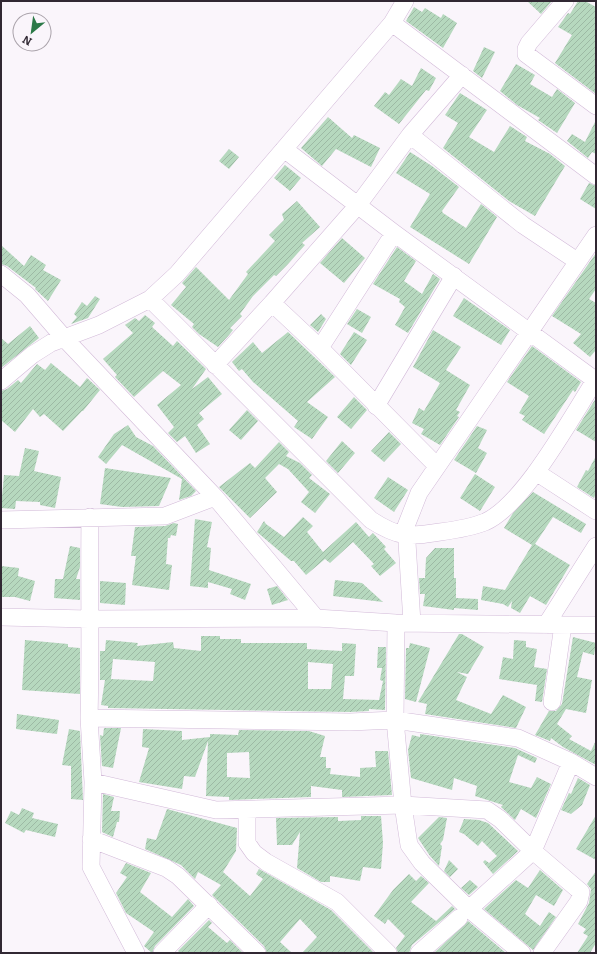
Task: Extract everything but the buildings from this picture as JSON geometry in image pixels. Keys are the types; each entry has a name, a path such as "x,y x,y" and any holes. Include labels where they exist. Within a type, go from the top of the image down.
{"street":[{"path":"1,381 32,355 51,344 99,325 150,299 178,274 392,23 406,1"},
{"path":"565,1 529,42 526,48 526,54 596,106"},
{"path":"392,23 596,176"},
{"path":"215,365 272,304 358,205 410,135 462,76"},
{"path":"410,135 523,225 577,261"},
{"path":"150,299 371,520 388,531 407,536 462,529 486,522 506,507 528,485 596,380 394,233 284,149"},
{"path":"320,348 394,233"},
{"path":"522,953 464,913 409,845 403,805 396,720 404,623 407,536 406,526 409,514 419,492 529,330 596,235"},
{"path":"1,274 27,295 65,339 214,497 316,618"},
{"path":"376,406 454,276"},
{"path":"272,304 320,348 437,466"},
{"path":"536,472 596,511"},
{"path":"1,520 165,516 214,497"},
{"path":"90,517 88,619 91,640 89,718 93,782 91,867 136,953"},
{"path":"552,702 555,625 596,546"},
{"path":"1,617 88,619 316,618 404,623 596,625"},
{"path":"89,718 350,722 396,720 518,738 571,762 596,777"},
{"path":"419,953 533,851 571,762"},
{"path":"93,782 216,810 403,805 487,810 500,819 533,851 581,892 579,901 542,953"},
{"path":"247,810 247,843 254,853 266,862 337,902 388,953"},
{"path":"91,839 166,868 178,876 257,953"},
{"path":"162,953 209,905"}]}
